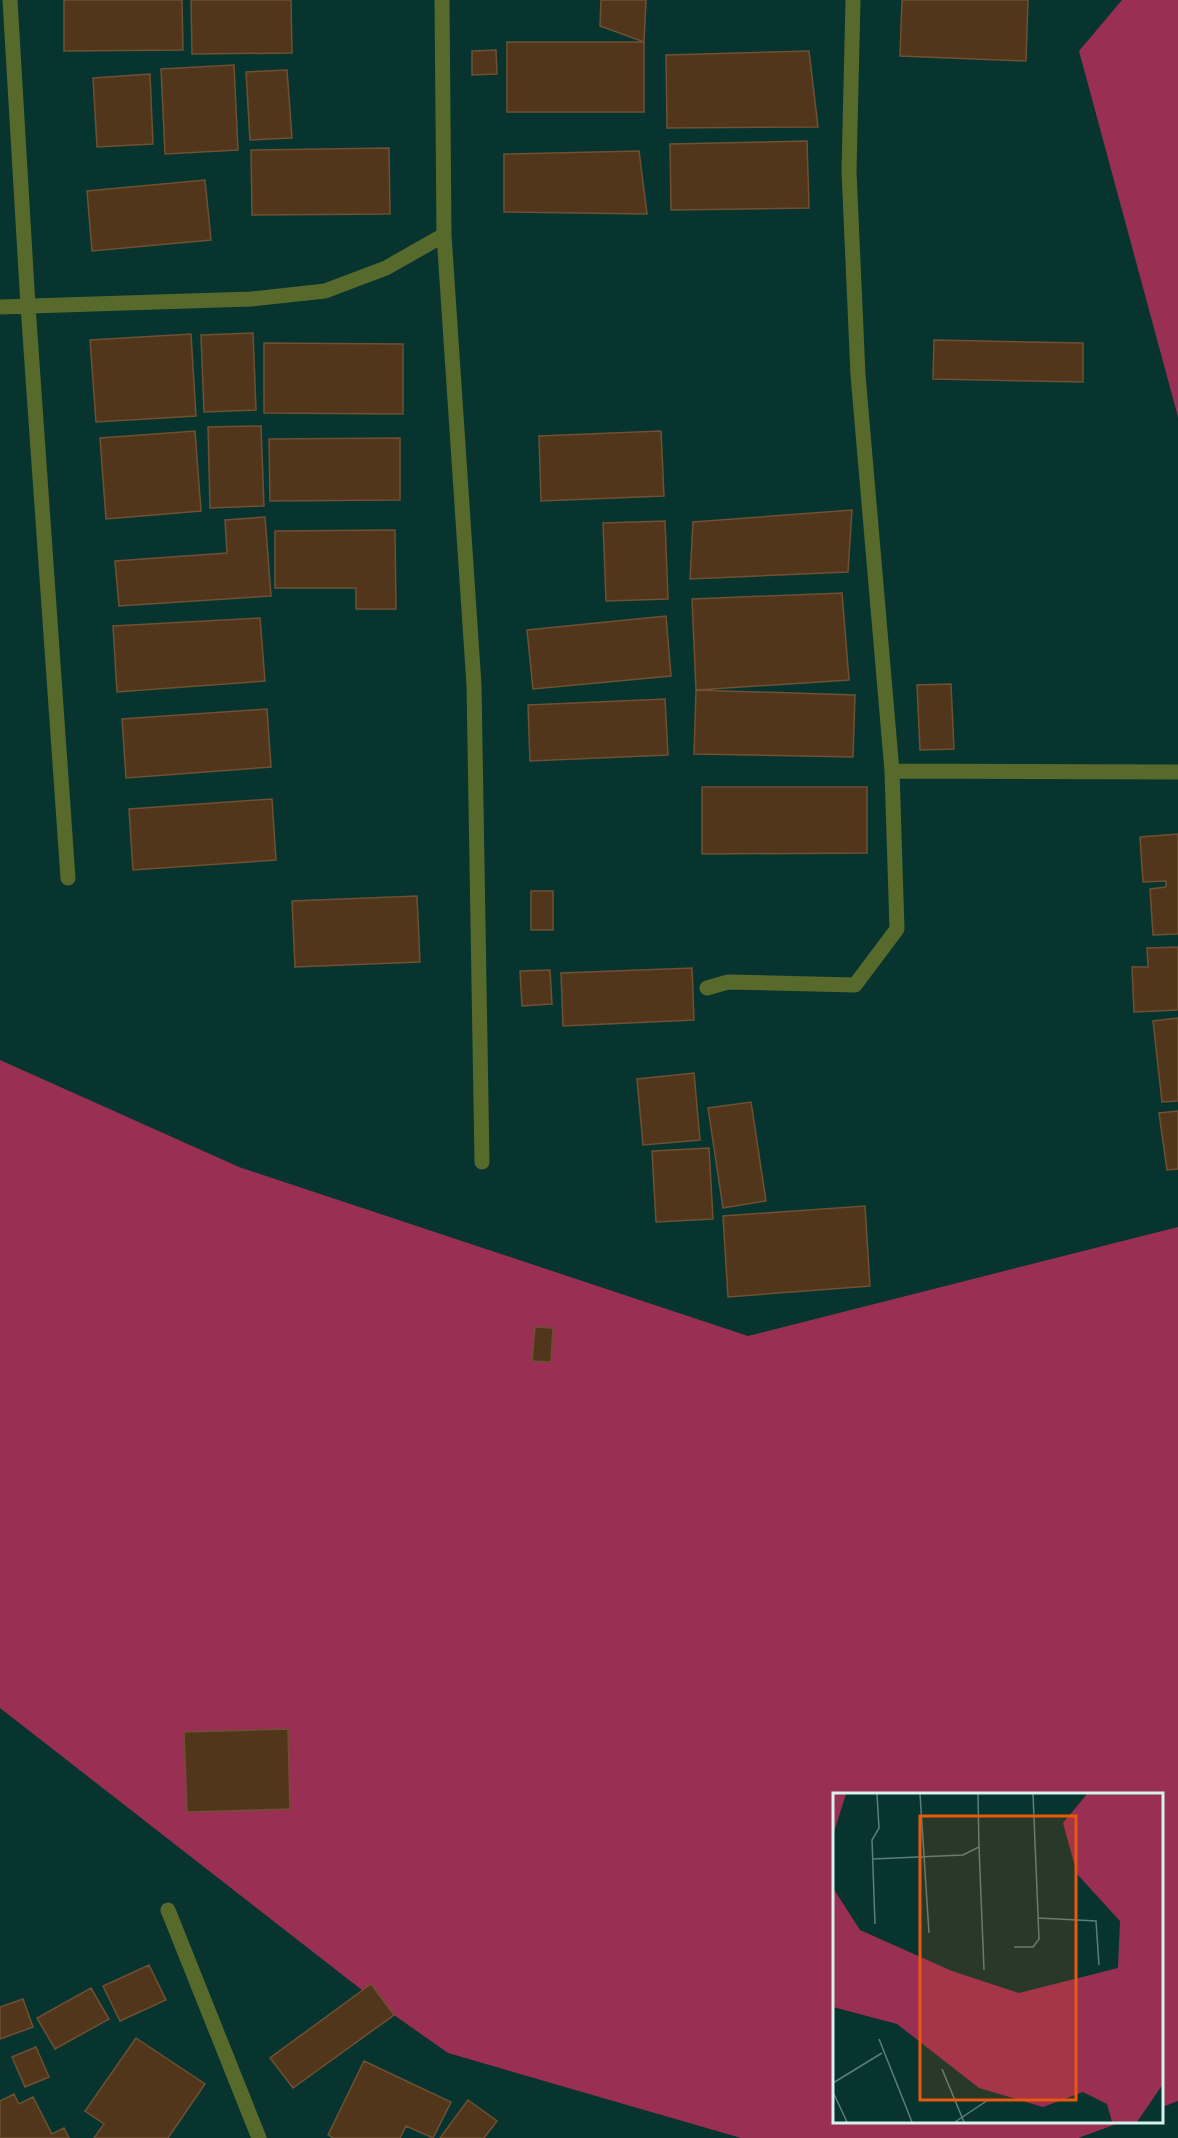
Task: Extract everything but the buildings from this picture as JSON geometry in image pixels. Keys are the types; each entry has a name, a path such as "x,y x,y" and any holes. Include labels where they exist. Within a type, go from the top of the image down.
{"street":[{"path":"10,0 28,306 68,878"},
{"path":"442,0 444,235 474,685 482,1162"},
{"path":"707,988 728,982 855,985 897,929 892,771 858,375 849,171 853,0"},
{"path":"0,308 251,299 325,291 386,268 444,235"},
{"path":"892,771 1178,772"},
{"path":"168,1910 259,2138"}],"shaded area":[{"path":"1122,0 1178,0 1178,417 1079,51"},
{"path":"0,1060 239,1167 748,1336 1178,1227 1178,2101 1163,2107 1163,1793 833,1793 833,2123 1119,2123 1078,2138 741,2138 448,2053 394,2015 0,1708"}]}
